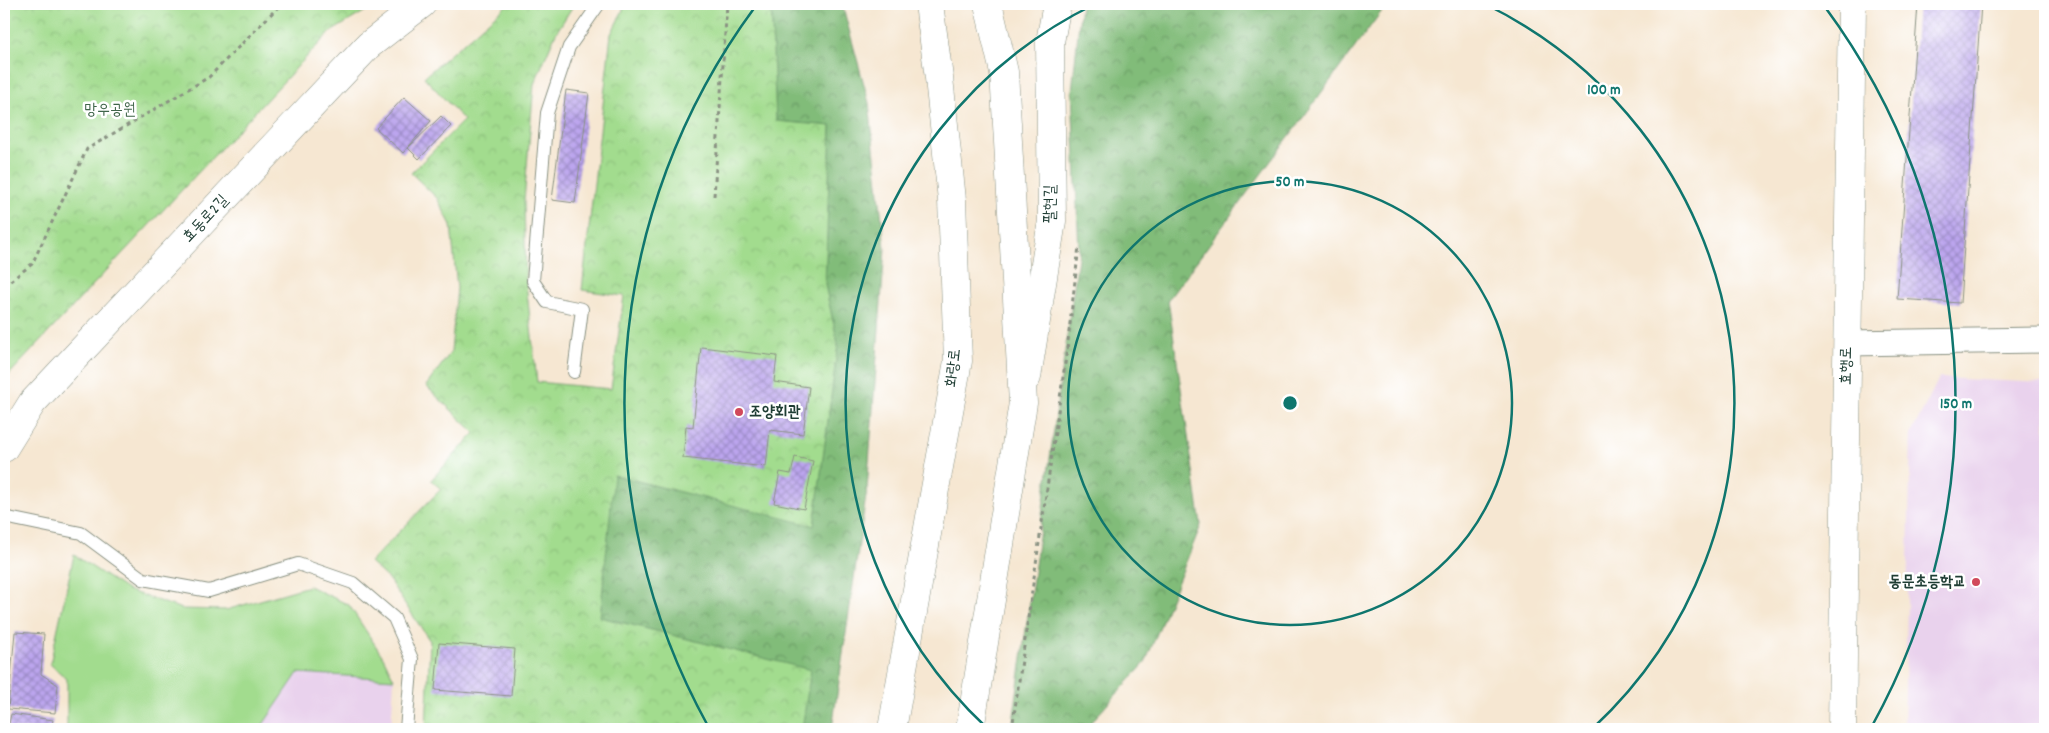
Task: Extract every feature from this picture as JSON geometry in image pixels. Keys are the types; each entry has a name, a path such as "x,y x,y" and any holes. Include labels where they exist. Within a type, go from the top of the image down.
{"main road":[{"name":"효동로2길","path":"4,448 32,403 59,374 369,45 422,4"},
{"name":"화랑로","path":"892,729 958,361 952,200 939,78 928,4"},
{"path":"970,729 1023,403 1004,72 988,4"},
{"name":"팔현길","path":"1023,403 1052,221 1050,42 1058,4"},
{"name":"효행로","path":"1842,729 1852,4"}],"street":[{"path":"1847,343 2045,340"}],"lane":[{"path":"574,372 582,309 547,302 533,281 547,113 569,47 599,4"},
{"path":"4,517 81,533 143,579 209,591 298,564 352,582 394,618 412,659 406,729"}],"path":[{"path":"4,286 32,264 87,149 209,77 279,6 284,4"},
{"path":"714,196 727,4"}],"shaded area":[{"name":"동문초등학교","path":"1939,378 2045,383 2045,729 1904,729 1911,434"},
{"path":"298,673 394,679 391,729 260,729"}],"green space":[{"name":"망우공원","path":"4,4 377,4 329,33 4,380"},
{"path":"508,4 574,4 556,33 534,84 524,201 526,283 537,382 611,389 624,296 582,290 611,34 626,4 771,4 776,121 831,126 825,285 838,344 814,526 614,475 600,617 811,670 802,729 426,729 430,641 389,580 370,562 441,489 431,480 475,433 426,386 451,352 457,288 451,225 437,198 411,173 464,120 424,77"},
{"path":"771,4 842,4 869,103 885,248 867,489 832,729 802,729 810,670 600,617 613,475 814,525 838,344 825,285 831,126 776,121"},
{"path":"1081,4 1387,4 1168,300 1201,525 1145,663 1085,729 1012,729 1079,251 1072,91"},
{"path":"74,555 127,590 182,609 226,610 309,586 349,605 383,657 394,679 298,673 260,729 67,729 67,679 50,664"}],"building":[{"path":"1918,4 1981,4 1960,303 1897,299"},
{"path":"566,90 589,93 575,203 552,200"},
{"path":"404,97 431,121 403,153 376,128"},
{"path":"441,116 451,126 419,159 408,148"},
{"path":"701,347 777,356 774,382 809,387 803,434 770,430 766,467 683,458 686,426 693,427"},
{"path":"795,457 813,461 804,509 774,503 780,472 791,474"},
{"path":"15,632 44,634 41,674 58,685 55,713 8,709"},
{"path":"439,643 515,649 511,696 435,690"},
{"path":"11,714 53,720 51,729 8,729"}],"place":[{"name":"조양회관","path":"739,412"},
{"name":"동문초등학교","path":"1976,582"}]}
